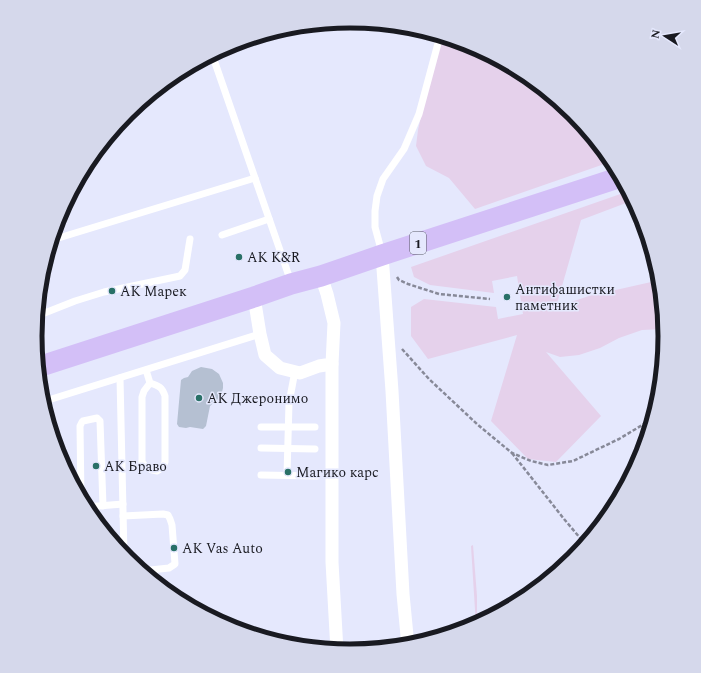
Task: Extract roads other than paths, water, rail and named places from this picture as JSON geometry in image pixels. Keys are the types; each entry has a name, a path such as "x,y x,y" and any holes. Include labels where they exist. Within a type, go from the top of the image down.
{"main road":[{"name":"1","path":"44,365 616,179"}],"street":[{"path":"382,255 392,391 403,594 407,640"},
{"path":"321,276 334,324 332,364 332,562 337,644"},
{"path":"254,297 265,355 280,368 300,372 319,366 332,364"}],"lane":[{"path":"382,255 375,227 377,196 383,179 404,149 419,114 439,41"},
{"path":"214,60 291,284"},
{"path":"58,238 255,178"},
{"path":"222,235 269,219"},
{"path":"43,313 75,300 104,292 180,276 185,270 190,239"},
{"path":"49,400 260,334"},
{"path":"146,370 150,383"},
{"path":"287,475 289,403 294,371"},
{"path":"120,378 123,504 122,544"},
{"path":"150,383 163,390 165,396 165,462 162,468 157,471 149,470 142,462 142,397 144,391 150,383"},
{"path":"81,487 81,424 83,421 98,418 100,421 103,506"},
{"path":"261,427 315,427"},
{"path":"261,448 315,450"},
{"path":"261,475 317,476"},
{"path":"93,507 123,504"},
{"path":"123,516 163,514 168,515 170,519 172,525 175,564 169,568 150,570"}],"place":[{"name":"AK K&R","path":"239,257"},
{"name":"АК Марек","path":"112,291"},
{"name":"Антифашистки паметник","path":"507,297"},
{"name":"АК Джеронимо","path":"199,398"},
{"name":"АК Браво","path":"96,466"},
{"name":"Магико карс","path":"288,472"},
{"name":"AK Vas Auto","path":"174,548"}]}
